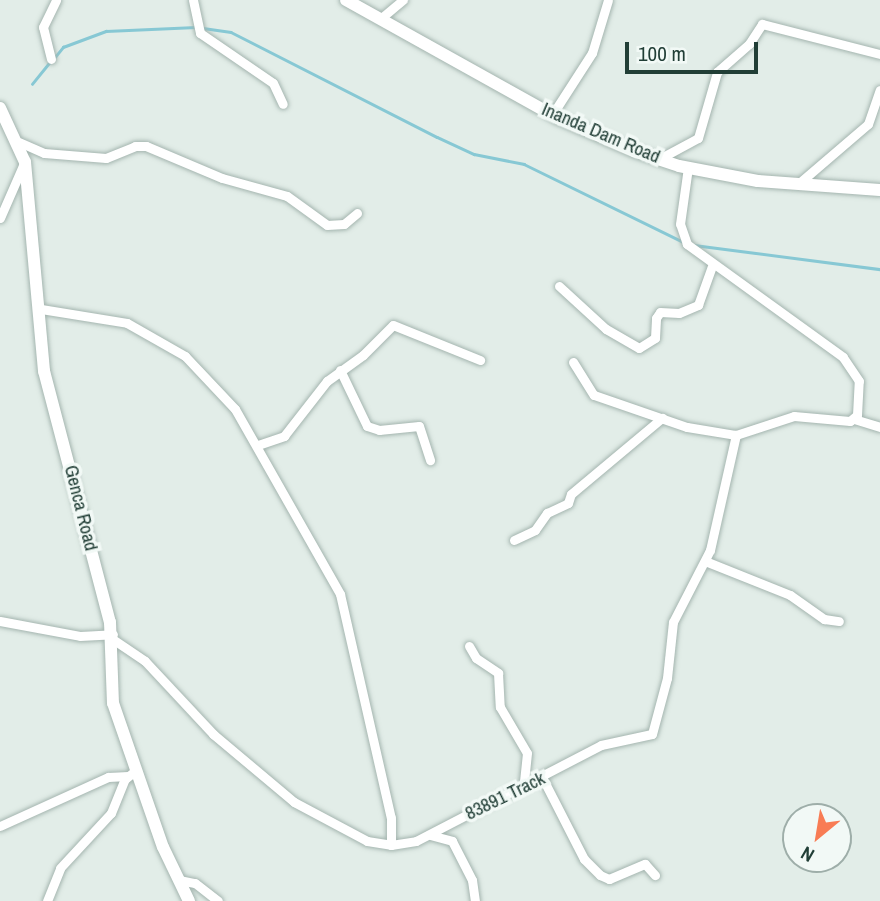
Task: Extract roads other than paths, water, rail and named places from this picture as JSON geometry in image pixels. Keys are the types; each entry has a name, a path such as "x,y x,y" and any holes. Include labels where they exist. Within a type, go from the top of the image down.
{"street":[{"path":"51,58 43,27 56,0"},
{"path":"193,0 200,33 273,83 283,104"},
{"name":"Inanda Dam Road","path":"346,0 552,115 659,159 688,167 799,184 880,190"},
{"path":"380,19 403,0"},
{"path":"552,115 592,53 608,0"},
{"path":"659,159 698,138 718,72 749,44 762,24 880,54"},
{"path":"799,184 868,124 880,90"},
{"name":"Genca Road","path":"0,108 19,142 25,162 41,309 44,371 113,637 113,703 131,773 189,901"},
{"path":"19,142 44,153 103,158 135,146 146,146 222,178 287,196 327,225 344,224 356,213"},
{"path":"0,218 25,162"},
{"path":"688,167 680,230 687,244 712,266 761,294 851,365 860,395 854,419"},
{"path":"559,286 606,329 639,348 655,338 656,318 660,312 679,313 698,305 712,266"},
{"path":"0,621 80,636 113,637 145,661 213,734 269,784 341,830 391,845 391,818 340,594 258,445 215,383 185,356 127,323 41,309"},
{"path":"258,445 284,436 340,370 363,355 395,324 480,360"},
{"path":"573,362 594,396 662,418 736,435 794,416 854,419 880,427"},
{"path":"340,370 368,426 379,429 419,426 430,460"},
{"path":"514,540 536,530 547,513 568,503 571,494 662,418"},
{"name":"83891 Track","path":"391,845 425,836 600,745 652,734 667,678 673,622 705,561 736,435"},
{"path":"705,561 790,595 824,619 839,621"},
{"path":"469,646 476,658 498,673 500,708 527,753 524,783"},
{"path":"0,826 108,777 131,773"},
{"path":"47,901 56,875 111,813 131,773"},
{"path":"542,777 584,859 600,875 609,879 645,864 655,875"},
{"path":"425,836 441,834 452,841 472,880 475,901"},
{"path":"179,880 194,883 218,901"}],"waterway":[{"path":"55,57 63,47 106,31 196,27 231,32 437,137 474,154 524,164 685,243"},
{"path":"32,84 50,62"},
{"path":"694,245 880,269"}]}
